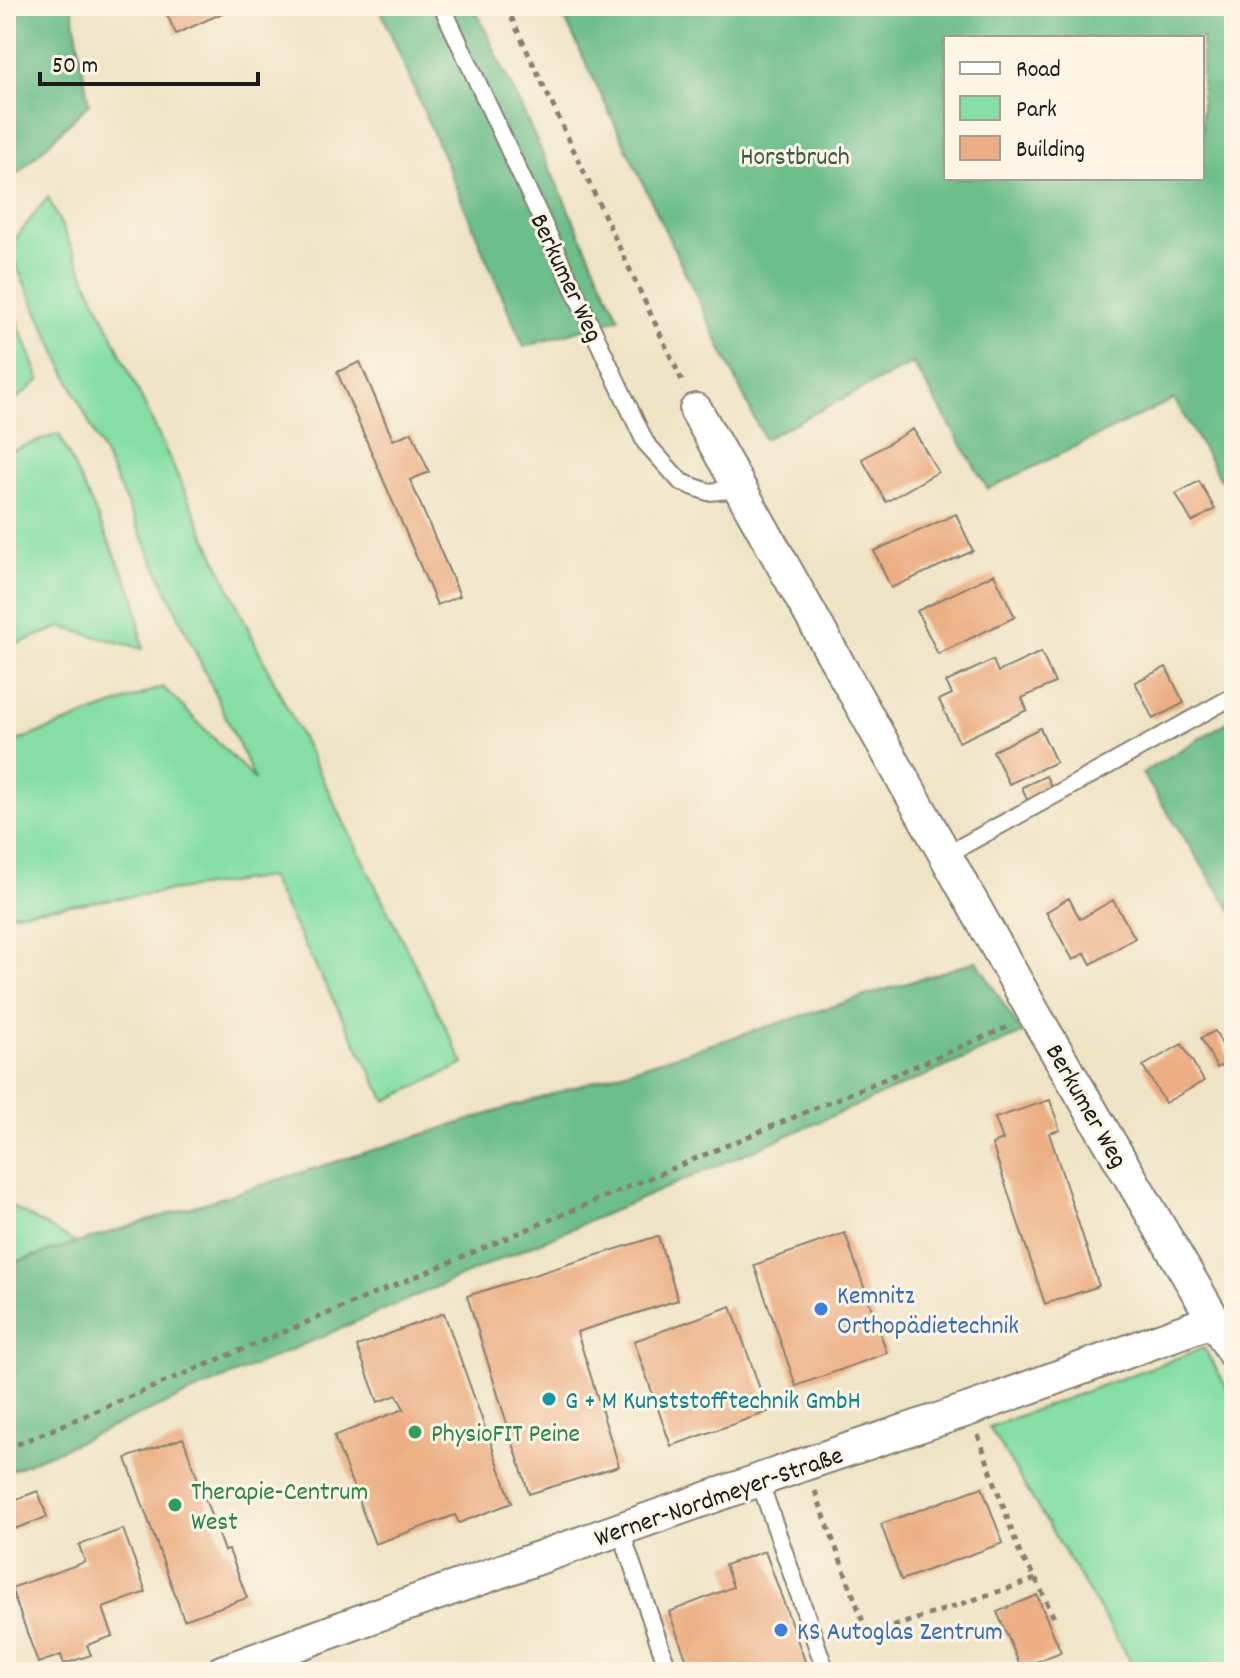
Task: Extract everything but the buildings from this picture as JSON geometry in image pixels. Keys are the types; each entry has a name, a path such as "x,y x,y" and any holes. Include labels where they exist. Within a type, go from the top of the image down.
{"street":[{"name":"Berkumer Weg","path":"696,410 1035,1015 1234,1354"},
{"name":"Werner-Nordmeyer-Straße","path":"222,1672 1214,1320"}],"lane":[{"name":"Berkumer Weg","path":"442,6 645,442 681,482 708,492 741,489"},
{"path":"946,855 1234,696"},
{"path":"759,1480 826,1672"},
{"path":"620,1529 669,1672"}],"path":[{"path":"506,6 696,410"},
{"path":"6,1449 1035,1015"},
{"path":"970,1409 1020,1554 1036,1579 1054,1618"},
{"path":"805,1464 868,1635 1036,1579"}],"green space":[{"path":"6,6 72,6 89,104 6,185"},
{"path":"379,6 474,6 619,318 524,347"},
{"name":"Horstbruch","path":"559,6 1234,6 1234,502 1174,399 988,489 913,363 764,439"},
{"path":"48,197 257,647 464,1064 386,1101 269,877 6,914 6,745 163,687 255,780 8,248"},
{"path":"6,292 40,380 6,407"},
{"path":"59,434 135,598 143,649 61,627 6,648 6,475 10,451"},
{"path":"1234,718 1234,914 1142,773"},
{"path":"977,961 1022,1034 6,1473 6,1265"},
{"path":"6,1203 76,1243 6,1265"},
{"path":"1204,1348 1234,1400 1234,1672 1137,1672 989,1427"}],"place":[{"name":"Kemnitz Orthopädietechnik","path":"821,1309"},
{"name":"G + M Kunststofftechnik GmbH","path":"549,1399"},
{"name":"PhysioFIT Peine","path":"415,1432"},
{"name":"Therapie-Centrum West","path":"175,1505"},
{"name":"KS Autoglas Zentrum","path":"781,1630"}]}
